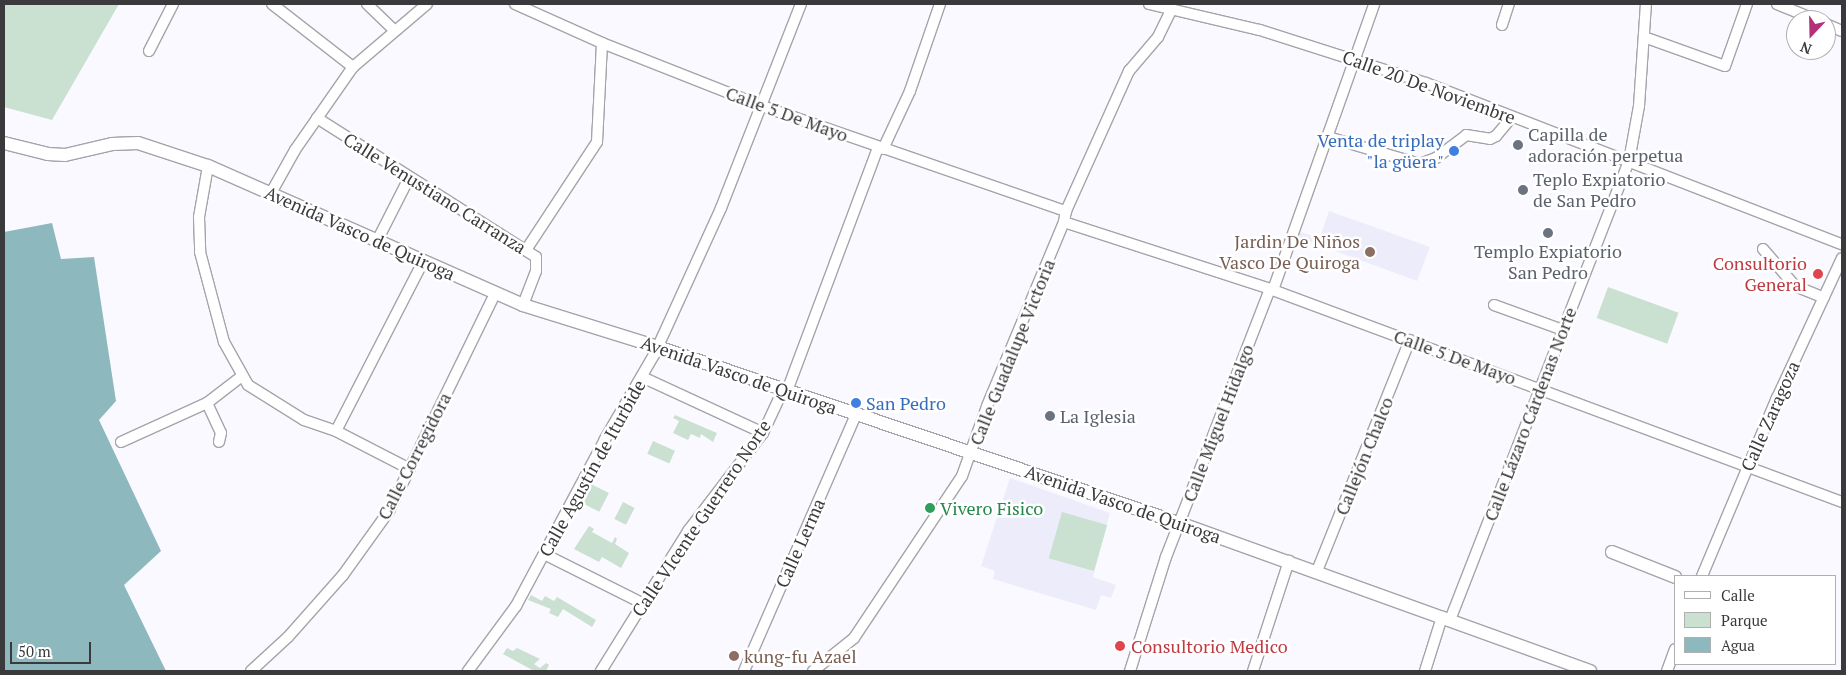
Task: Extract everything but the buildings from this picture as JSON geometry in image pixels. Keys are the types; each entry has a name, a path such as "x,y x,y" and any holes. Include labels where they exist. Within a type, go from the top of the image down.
{"street":[{"path":"149,50 173,4"},
{"path":"272,4 353,68"},
{"path":"367,4 393,29"},
{"path":"271,193 317,118 353,68 393,29 427,4"},
{"name":"Calle 5 De Mayo","path":"515,4 602,43 762,106 1066,211"},
{"name":"Calle Agustín de Iturbide","path":"468,671 516,606 605,439 658,347 721,208 801,4"},
{"name":"Calle VIcente Guerrero Norte","path":"602,671 642,603 688,531 763,433 785,390 881,148 910,91 940,4"},
{"name":"Calle 20 De Noviembre","path":"1149,4 1172,8 1355,59 1629,160 1842,244"},
{"name":"Calle Miguel Hidalgo","path":"1130,671 1179,523 1271,290 1328,137 1374,4"},
{"path":"1502,25 1509,4"},
{"name":"Calle Lázaro Cárdenas Norte","path":"1425,671 1541,389 1629,160 1639,106 1646,4"},
{"path":"1644,37 1725,66 1747,4"},
{"path":"1777,4 1792,10"},
{"name":"Calle Guadalupe Victoria","path":"813,671 854,638 962,476 1064,222 1066,211 1129,71 1158,37 1172,8"},
{"path":"526,250 597,142 602,43"},
{"path":"1328,137 1420,164 1436,158 1466,135 1490,138 1496,136 1512,117"},
{"name":"Calle Venustiano Carranza","path":"317,118 536,257 537,268 523,305"},
{"name":"Avenida Vasco de Quiroga","path":"4,143 56,154 138,143 208,166 494,294 523,305 658,347 856,416 1179,523 1317,571 1590,671"},
{"path":"208,166 199,217 200,252 211,303 224,342 242,376 256,392 281,408 336,431 410,469"},
{"path":"377,241 409,178"},
{"name":"Calle 5 De Mayo","path":"1064,222 1271,290 1410,340 1748,465 1842,502"},
{"path":"1763,249 1795,286 1824,298"},
{"name":"Calle Zaragoza","path":"1702,575 1748,465 1842,258"},
{"path":"336,431 423,262"},
{"path":"1831,283 1842,287"},
{"name":"Calle Corregidora","path":"251,671 288,637 343,575 389,511 494,294"},
{"path":"1494,305 1563,330"},
{"name":"Callejón Chalco","path":"1317,571 1410,340"},
{"path":"121,442 207,403 242,376"},
{"path":"642,377 763,433"},
{"path":"207,403 221,433 219,442"},
{"name":"Calle Lerma","path":"744,671 856,416"},
{"path":"1612,552 1674,576"},
{"path":"544,554 642,603"},
{"path":"1253,671 1289,561"},
{"path":"1666,671 1674,651"}],"shaded area":[{"name":"Jardin De Niños Vasco De Quiroga","path":"1329,211 1430,247 1417,281 1289,234 1294,231 1320,237"},
{"path":"1010,478 1110,513 1093,577 1116,585 1111,598 1101,595 1096,610 993,579 995,571 981,566"}],"green space":[{"path":"4,4 119,4 52,120 4,107"},
{"path":"1608,287 1678,313 1667,344 1597,318"},
{"path":"675,415 717,433 713,442 701,434 700,438 691,434 688,440 673,433 679,421 673,418"},
{"path":"653,441 675,451 669,464 647,454"},
{"path":"591,484 609,493 599,512 581,503"},
{"path":"623,502 635,508 626,525 614,519"},
{"path":"1062,512 1107,525 1094,571 1049,558"},
{"path":"589,526 594,529 592,532 612,543 615,537 617,539 615,544 629,553 621,568 602,557 599,562 574,549"},
{"path":"531,595 542,601 545,596 554,601 557,597 596,620 592,627 563,609 558,617 549,613 551,609 528,600"},
{"path":"507,648 513,651 517,648 540,659 534,664 540,668 546,663 549,665 546,671 534,671 503,654"}],"water":[{"path":"52,223 61,259 94,257 116,401 99,420 161,551 124,585 166,671 4,671 4,232"}],"place":[{"name":"Capilla de adoración perpetua","path":"1518,145"},
{"name":"Venta de triplay \"la güera\"","path":"1454,151"},
{"name":"Teplo Expiatorio de San Pedro","path":"1523,190"},
{"name":"Templo Expiatorio San Pedro","path":"1548,233"},
{"name":"Jardin De Niños Vasco De Quiroga","path":"1370,252"},
{"name":"Consultorio General","path":"1818,274"},
{"name":"San Pedro","path":"856,403"},
{"name":"La Iglesia","path":"1050,416"},
{"name":"Vivero Fisico","path":"930,508"},
{"name":"Consultorio Medico","path":"1120,646"},
{"name":"kung-fu Azael","path":"734,656"}]}
